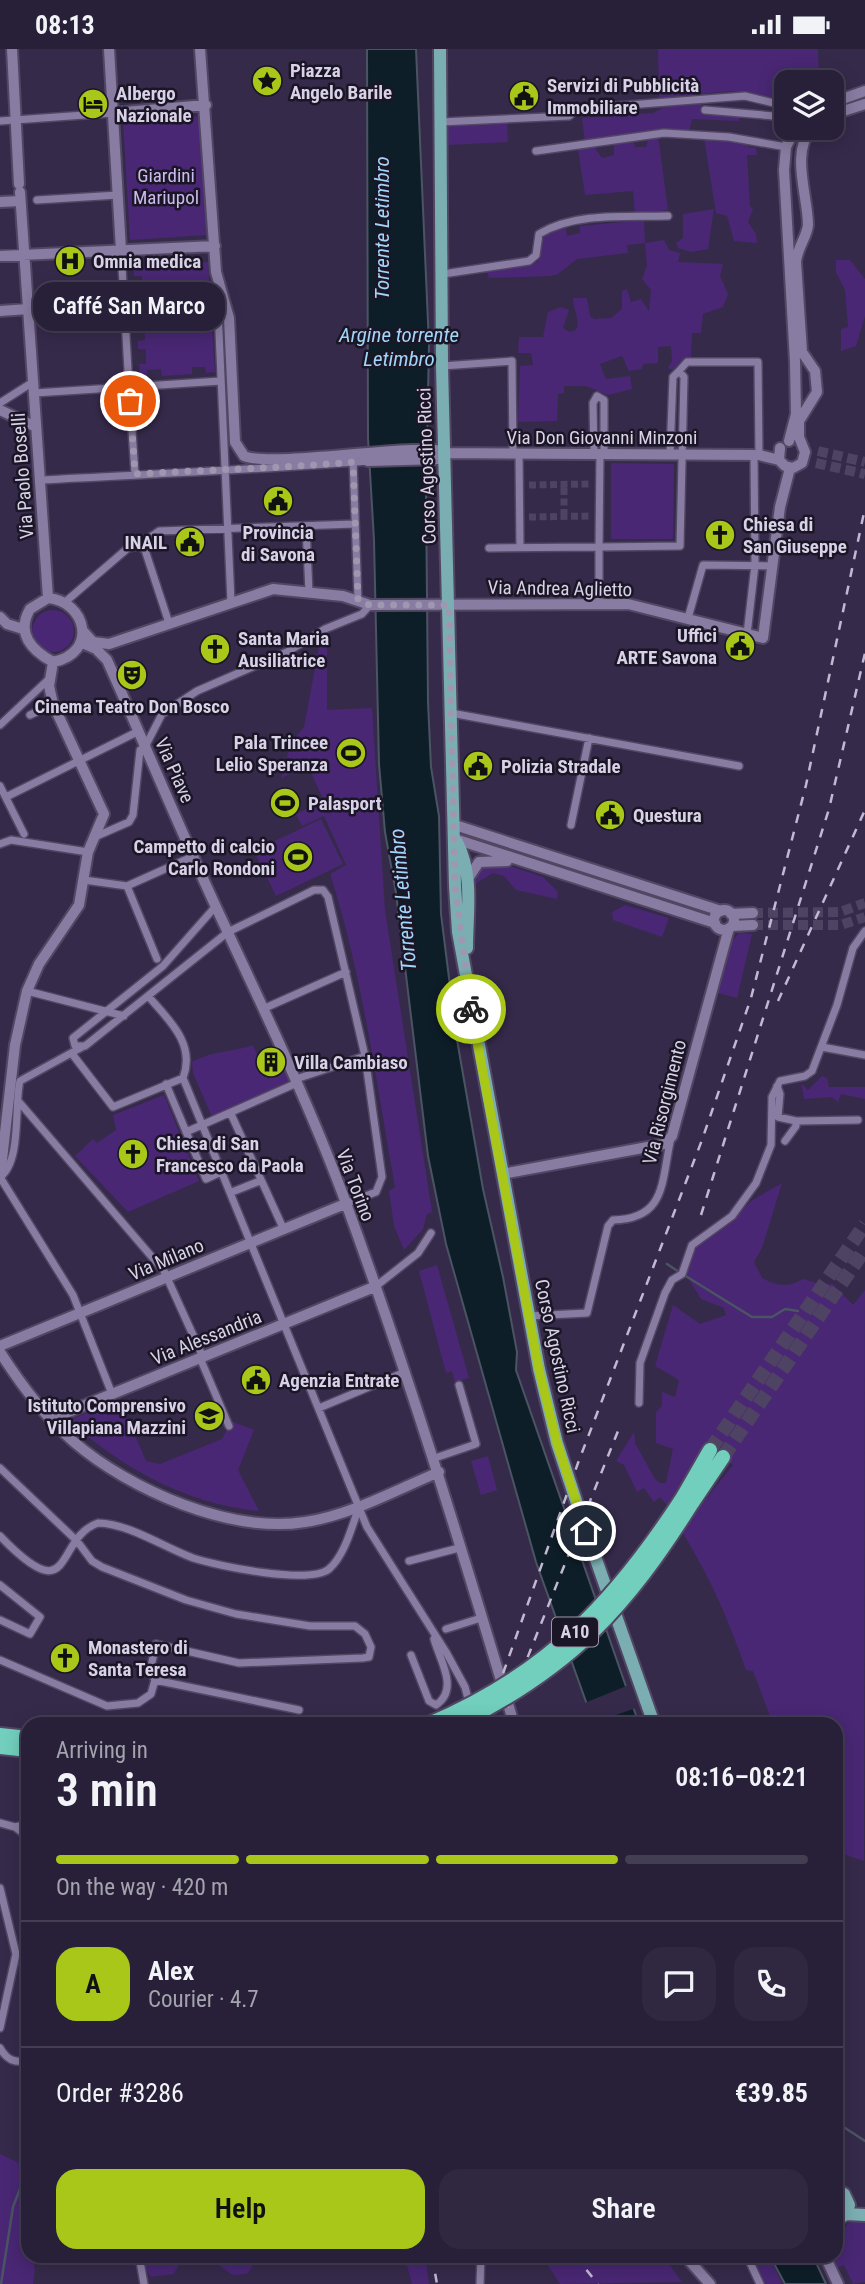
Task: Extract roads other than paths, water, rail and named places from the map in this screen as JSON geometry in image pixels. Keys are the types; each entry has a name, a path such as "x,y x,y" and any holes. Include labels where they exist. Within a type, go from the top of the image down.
{"highway":[{"name":"A10","path":"471,1717 517,1692 577,1648 601,1626 645,1575 717,1454"},
{"name":"A10","path":"442,1717 515,1679 570,1637 633,1571 688,1500"},
{"path":"0,1735 21,1737"},
{"path":"0,1747 21,1749"}],"main road":[{"name":"Corso Agostino Ricci","path":"440,49 445,453 442,605 451,713 455,886 466,985 529,1316 557,1443 652,1717"},
{"name":"Corso Agostino Ricci","path":"455,839 465,859 469,877 466,985"},
{"path":"843,2194 865,2207"},
{"path":"843,2220 865,2215"}],"street":[{"name":"Via Paolo Boselli","path":"12,49 25,195 25,255 35,308 34,388 48,599"},
{"path":"109,49 135,474"},
{"path":"200,49 215,246 231,602"},
{"path":"844,98 865,91"},
{"path":"441,122 569,116 577,109 745,96 774,103"},
{"path":"844,111 865,104"},
{"path":"0,121 205,105"},
{"path":"705,110 774,116"},
{"path":"536,151 664,132 786,146"},
{"path":"789,140 784,170 796,414 793,445 803,463"},
{"path":"790,468 779,460 793,445 799,421 817,392 815,371 802,352 796,262 797,251 808,229 802,149 806,140"},
{"path":"784,170 790,165 803,172"},
{"path":"0,202 25,195 118,195"},
{"path":"443,274 529,261 536,255 539,233 569,223 595,219 668,216"},
{"path":"0,256 215,246"},
{"path":"216,272 229,318 235,442 244,456 270,460 432,454 440,459 445,453"},
{"path":"0,311 124,302"},
{"path":"442,366 512,361 520,485 520,547"},
{"path":"489,548 680,547 676,454 684,377 679,371 687,362 758,362 755,565 747,634"},
{"path":"0,403 34,388 129,387 221,381"},
{"path":"599,454 604,400 597,396 593,403 600,484 599,603"},
{"path":"0,410 36,427"},
{"path":"688,618 703,565 773,566 785,478 790,468 817,457 793,445"},
{"name":"Via Don Giovanni Minzoni","path":"756,455 793,445"},
{"name":"Via Don Giovanni Minzoni","path":"445,453 756,455 779,460"},
{"path":"40,480 224,469 257,470 353,462 367,456"},
{"path":"353,462 358,600"},
{"path":"589,484 600,484"},
{"path":"520,485 529,485"},
{"path":"590,516 600,516"},
{"path":"520,517 529,517"},
{"path":"169,623 145,550 149,538 159,531 355,524"},
{"path":"306,526 309,592"},
{"path":"64,603 128,548 138,546 145,550"},
{"name":"Via Andrea Aglietto","path":"370,605 628,604 764,638 773,566"},
{"path":"82,637 109,644 273,589 358,600 370,605 362,614 287,652 221,680 162,714 145,747 140,750 133,815 129,822 97,836"},
{"path":"82,637 69,657 53,662 39,654 27,641 23,629 30,609 48,599 64,603 77,617 82,637 107,660"},
{"path":"2,624 23,629"},
{"path":"107,660 109,644"},
{"name":"Via Piave","path":"107,660 228,932"},
{"path":"53,662 50,678 53,704 104,814 88,852 84,880 74,914 39,964 27,991 15,1045 0,1177 81,1313 112,1394"},
{"path":"0,725 50,678"},
{"path":"30,715 53,704"},
{"path":"451,713 739,766"},
{"path":"6,797 139,731"},
{"path":"571,825 589,738"},
{"path":"0,786 24,834"},
{"path":"455,825 726,912 753,913"},
{"path":"455,839 716,925 753,925"},
{"path":"0,844 11,840 88,852"},
{"path":"84,880 127,886 194,856"},
{"path":"469,877 479,862 487,859 534,865"},
{"path":"127,886 157,959"},
{"path":"9,1098 20,1081 73,1055 228,932 320,889 327,894 365,1056 382,1177 379,1187 345,1203"},
{"path":"85,1046 75,1046 73,1038 163,966 216,906"},
{"path":"716,925 715,917 726,912"},
{"path":"726,912 731,927"},
{"name":"Via Risorgimento","path":"716,925 719,959"},
{"name":"Via Risorgimento","path":"529,1316 587,1313 611,1222 636,1219 651,1210 657,1200 719,959 731,927"},
{"path":"639,1403 640,1363 665,1293 672,1280 682,1274 692,1245 732,1216 756,1183 771,1145 772,1097 783,1079 797,1079 812,1071 853,948 865,931"},
{"name":"Via Torino","path":"228,932 265,1008 345,1203 435,1458 458,1548 512,1717"},
{"path":"265,1008 346,972"},
{"path":"27,991 124,1016"},
{"path":"148,996 182,1037 187,1062 183,1078 232,1192 367,1527 464,1687 470,1705 469,1717"},
{"path":"822,1047 865,1055"},
{"path":"73,1055 113,1107 183,1078"},
{"path":"186,1132 232,1114 296,1081 365,1056"},
{"path":"166,1084 206,1179 223,1171"},
{"path":"777,1086 780,1101 778,1117 796,1121 858,1121"},
{"path":"9,1098 168,1277 229,1426"},
{"path":"232,1114 284,1230"},
{"path":"785,1142 796,1126 796,1121"},
{"path":"502,1174 653,1148 664,1145 672,1136"},
{"path":"232,1192 260,1181"},
{"name":"Via Milano","path":"0,1346 345,1203"},
{"path":"374,1287 418,1253 431,1233"},
{"name":"Via Alessandria","path":"51,1419 374,1287"},
{"path":"0,1352 27,1393 75,1442 143,1487 195,1509 247,1522 292,1524 359,1506 439,1472"},
{"path":"319,1408 405,1372"},
{"path":"435,1458 476,1444 459,1385"},
{"path":"0,1468 77,1541 92,1561 102,1567 186,1600 275,1622 355,1626 365,1635 371,1647 369,1657 363,1658 267,1664 223,1660 156,1644 150,1671 155,1680 151,1694 138,1703 107,1706 0,1660"},
{"path":"0,1536 32,1565 44,1570 54,1570 61,1565 77,1541 93,1525 106,1523 215,1563 303,1576 320,1574 339,1557 359,1506"},
{"path":"409,1561 458,1548"},
{"path":"0,1585 40,1616 30,1634 0,1621"},
{"path":"446,1629 481,1618"},
{"path":"411,1654 429,1701 436,1705 445,1696 447,1686 434,1635"},
{"path":"155,1680 299,1710"},
{"path":"0,1823 21,1831"},
{"path":"15,1827 21,1826"},
{"path":"0,1888 16,1954 0,2028"},
{"path":"0,2047 6,2057 21,2062"},
{"path":"140,2263 144,2284"},
{"path":"480,2284 481,2263"},
{"path":"691,2263 710,2284"},
{"path":"750,2263 760,2284"},
{"path":"829,2263 838,2284"}],"water":[{"name":"Argine torrente Letimbro","path":"367,49 416,49 429,345 426,493 428,702 431,767 439,816 441,914 456,1034 483,1189 517,1352 516,1370 637,1717 591,1717 536,1562 446,1244 428,1156 396,893 385,832 379,764 374,540 368,438"},
{"path":"774,2263 816,2263 826,2284 785,2284"}],"waterway":[{"path":"667,1264 679,1272"},
{"path":"684,1275 752,1317 772,1317 785,1309 798,1311"},
{"path":"843,2127 865,2141"},
{"path":"1,2284 13,2207 21,2186"}],"tunnel":[{"path":"818,451 865,462"},
{"path":"816,463 865,474"},
{"path":"564,484 564,516"},
{"path":"529,485 589,484"},
{"path":"529,517 590,516"},
{"path":"753,913 840,912 865,903"},
{"path":"753,925 841,925 865,917"},
{"path":"710,1450 865,1224"},
{"path":"723,1457 865,1249"}],"railway":[{"path":"487,1717 578,1463 702,1140 751,998 806,785 865,508"},
{"path":"701,1215 829,809 865,653"},
{"path":"778,1001 865,810"},
{"path":"504,1717 620,1426"},
{"path":"433,2263 437,2284"},
{"path":"581,2263 598,2284"}],"place":[{"name":"Piazza Angelo Barile","path":"267,81"},
{"name":"Servizi di Pubblicità Immobiliare","path":"524,96"},
{"name":"Albergo Nazionale","path":"93,104"},
{"name":"Omnia medica","path":"70,261"},
{"name":"Caffé San Marco","path":"130,401"},
{"name":"Provincia di Savona","path":"278,501"},
{"name":"Chiesa di San Giuseppe","path":"720,535"},
{"name":"INAIL","path":"190,542"},
{"name":"Uffici ARTE Savona","path":"740,646"},
{"name":"Santa Maria Ausiliatrice","path":"215,649"},
{"name":"Cinema Teatro Don Bosco","path":"132,675"},
{"name":"Pala Trincee Lelio Speranza","path":"351,753"},
{"name":"Polizia Stradale","path":"478,766"},
{"name":"Palasport","path":"285,803"},
{"name":"Questura","path":"610,815"},
{"name":"Campetto di calcio Carlo Rondoni","path":"298,857"},
{"name":"Villa Cambiaso","path":"271,1062"},
{"name":"Chiesa di San Francesco da Paola","path":"133,1154"},
{"name":"Agenzia Entrate","path":"256,1380"},
{"name":"Istituto Comprensivo Villapiana Mazzini","path":"209,1416"},
{"name":"Monastero di Santa Teresa","path":"65,1658"}],"park label":[{"name":"Giardini Mariupol","path":"166,186"}],"water label":[{"name":"Torrente Letimbro","path":"382,228"},
{"name":"Torrente Letimbro","path":"403,900"}]}
